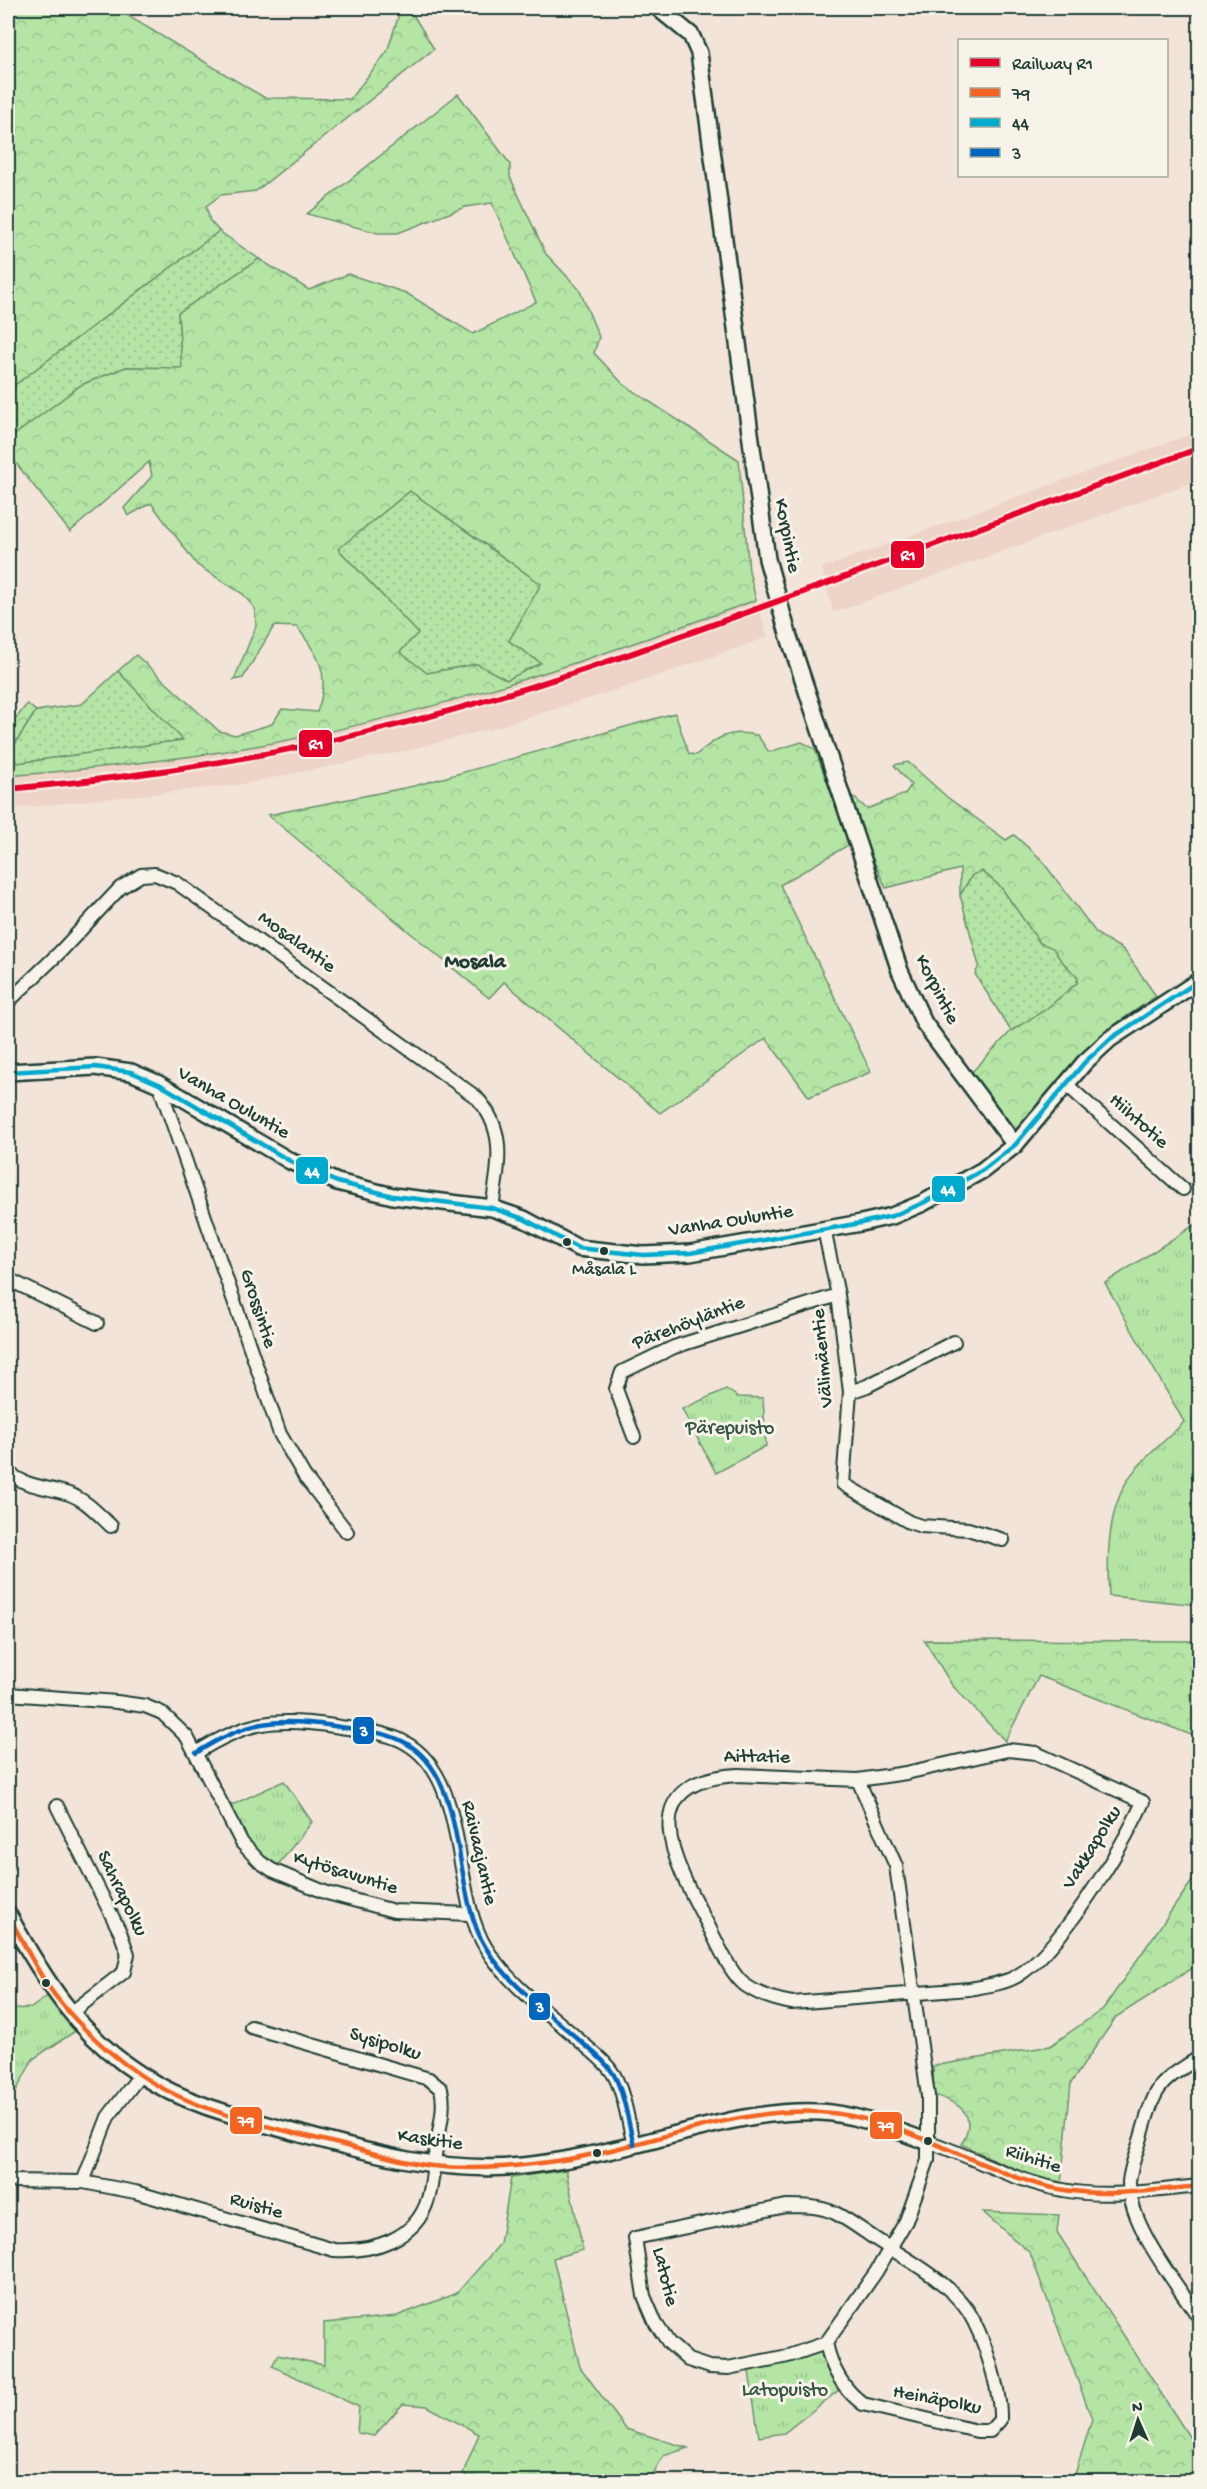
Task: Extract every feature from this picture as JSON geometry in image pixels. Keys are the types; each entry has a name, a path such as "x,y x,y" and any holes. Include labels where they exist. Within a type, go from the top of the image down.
{"street":[{"name":"Korpintie","path":"658,8 691,35 699,53 758,505 767,559 788,634 900,971 924,1023 1015,1145"},
{"name":"Mosalantie","path":"8,1002 52,960 120,888 141,875 165,876 243,929 476,1097 488,1110 496,1130 499,1162 492,1208"},
{"name":"Vanha Ouluntie","path":"8,1072 95,1067 131,1072 159,1084 291,1161 337,1182 393,1196 492,1208 524,1219 578,1248 603,1253 644,1255 690,1253 892,1216 923,1203 983,1170 1015,1145 1085,1062 1110,1039 1200,980"},
{"name":"Grossintie","path":"159,1084 280,1434 305,1478 347,1532"},
{"name":"Hiihtotie","path":"1067,1085 1182,1189"},
{"name":"Välimäentie","path":"824,1229 838,1295 850,1392 843,1484 909,1522 921,1526 968,1529 1003,1540"},
{"path":"8,1279 98,1323"},
{"name":"Pärehöyläntie","path":"634,1437 616,1389 622,1372 674,1347 838,1295"},
{"path":"850,1392 867,1386 954,1342"},
{"path":"8,1472 16,1479 71,1495 88,1504 111,1526"},
{"name":"Kytösavuntie","path":"8,1694 145,1706 162,1713 177,1725 196,1753 243,1843 260,1862 273,1871 327,1893 394,1911 470,1914"},
{"name":"Raivaajantie","path":"196,1753 224,1736 259,1723 273,1722 331,1726 388,1735 406,1743 427,1760 441,1784 450,1812 470,1914 486,1948 504,1972 608,2065 619,2087 634,2145"},
{"name":"Vakkapolku","path":"858,1780 906,1773 1008,1750 1023,1750 1066,1765 1143,1802 1132,1826 1064,1931 1029,1968 995,1985 914,1994"},
{"name":"Aittatie","path":"858,1780 738,1775 703,1780 684,1793 671,1812 670,1840 674,1860 734,1970 743,1984 759,1993 792,2003 914,1994"},
{"path":"826,2343 876,2272 916,2198 928,2160 928,2096 896,1866 858,1780"},
{"name":"Sahrapolku","path":"57,1806 120,1932 128,1954 124,1972 71,2013"},
{"name":"Kaskitie","path":"8,1914 47,1984 71,2013 104,2046 140,2075 194,2102 243,2118 375,2154 485,2168 523,2166 634,2145 696,2127 784,2112 823,2112 865,2120 929,2142"},
{"name":"Sysipolku","path":"251,2027 437,2083 443,2096 434,2160"},
{"path":"1200,2057 1167,2077 1153,2095 1129,2179 1130,2192 1139,2221 1200,2319"},
{"path":"83,2182 108,2117 140,2075"},
{"name":"Riihitie","path":"929,2142 1035,2184 1090,2194 1200,2186"},
{"name":"Ruistie","path":"8,2181 83,2182 135,2192 314,2244 349,2251 381,2246 396,2239 417,2220 429,2196 434,2160"},
{"name":"Latotie","path":"826,2343 798,2354 729,2368 709,2367 688,2360 669,2343 656,2324 644,2296 635,2238 786,2206 809,2206 836,2213 889,2248"},
{"name":"Heinäpolku","path":"826,2343 840,2379 852,2396 863,2403 977,2431 996,2427 1000,2420 998,2394 981,2339 969,2313 949,2290 889,2248"}],"shaded area":[{"path":"1199,431 1199,480 833,613 822,568"},
{"path":"756,600 768,637 626,687 494,728 405,751 237,785 8,809 8,776 221,752 386,717 616,651"}],"green space":[{"path":"8,8 115,8 265,98 350,99 387,52 401,8 409,8 434,49 256,191 221,195 206,206 210,221 219,231 8,390"},
{"path":"458,94 510,164 510,177 546,254 579,289 599,337 594,353 624,385 739,460 749,571 756,600 625,646 491,689 356,725 288,740 193,756 8,776 8,754 18,763 183,740 118,671 136,655 219,731 235,735 272,724 282,709 317,712 323,687 321,667 312,648 297,627 274,626 243,678 234,680 256,626 255,609 243,594 197,565 151,503 128,516 124,508 152,476 149,462 70,532 8,453 8,440 81,385 126,367 182,368 178,313 259,259 309,290 348,274 406,293 473,334 536,302 492,203 465,207 398,233 378,233 307,214","holes":["410,491 541,584 509,641 541,663 507,680 477,664 427,673 400,652 418,633 338,549"]},
{"path":"219,231 259,259 178,313 182,368 126,367 81,385 8,440 8,390"},
{"path":"410,491 541,584 509,641 541,663 507,680 477,664 427,673 399,652 418,633 338,549"},
{"path":"118,671 184,740 18,763 8,755 36,711 82,704"},
{"path":"27,704 36,711 8,754 8,729"},
{"path":"675,713 689,754 696,755 717,739 738,733 757,735 769,752 802,742 815,749 850,844 780,885 871,1072 809,1097 766,1038 660,1113 504,982 489,998 268,815 414,786"},
{"path":"908,762 947,797 1006,840 1014,835 1040,858 1097,934 1124,950 1156,996 1117,1023 1078,1057 1019,1134 971,1073 1011,1031 1045,1010 1077,983 1078,978 1053,948 1040,943 1001,887 982,871 972,875 960,895 960,869 886,888 863,837 852,796 867,809 905,794 911,785 894,765"},
{"path":"981,871 1001,887 1040,943 1053,947 1060,959 1078,978 1077,983 1045,1010 1011,1031 975,974 979,966 960,895 972,875"},
{"path":"1199,1222 1199,1605 1109,1596 1110,1536 1116,1505 1122,1491 1141,1463 1184,1422 1105,1283"},
{"name":"Pärepuisto","path":"726,1389 738,1397 763,1398 766,1446 716,1473 682,1409"},
{"path":"924,1640 1199,1641 1199,1738 1039,1676 1005,1741 952,1685"},
{"path":"284,1781 312,1822 273,1871 252,1855 225,1808"},
{"path":"1199,1871 1199,1964 1116,2017 1071,2083 1061,2184 1027,2175 961,2144 966,2134 967,2118 959,2106 934,2095 933,2066 1050,2046 1103,2009"},
{"path":"53,1992 83,2026 33,2059 14,2095 8,2095 8,2009 31,2008"},
{"path":"566,2170 583,2250 553,2258 580,2367 626,2429 688,2448 663,2456 649,2481 473,2481 463,2473 479,2434 427,2406 403,2404 374,2436 357,2433 359,2407 272,2366 278,2355 324,2365 324,2323 397,2316 457,2293 500,2244 511,2178"},
{"path":"983,2212 1059,2215 1057,2232 1199,2452 1199,2481 1073,2481 1092,2419 1030,2253"},
{"name":"Latopuisto","path":"826,2343 844,2386 784,2433 759,2437 748,2365"}],"rail line":[{"name":"R1","path":"8,789 127,776 246,758 364,733 480,702 650,647 1200,448"}],"transit line":[{"name":"44","path":"8,1072 95,1067 131,1072 159,1084 290,1161 337,1182 393,1196 492,1208 524,1219 578,1248 643,1255 690,1253 861,1223 892,1216 923,1203 983,1170 1015,1145 1085,1062 1110,1039 1200,980"},
{"name":"3","path":"196,1753 246,1728 278,1722 295,1722 388,1735 404,1742 425,1759 440,1781 449,1807 467,1896 475,1924 486,1948 517,1986 611,2070 621,2091 634,2145"},
{"name":"79","path":"8,1914 55,1996 101,2044 139,2074 162,2088 211,2110 398,2160 432,2166 466,2168 535,2164 600,2153 694,2128 756,2115 820,2112 848,2115 904,2131 1010,2175 1057,2189 1118,2193 1200,2186"}],"place":[{"name":"Måsala L","path":"604,1251"}],"district":[{"name":"Mosala","path":"475,963"}]}
